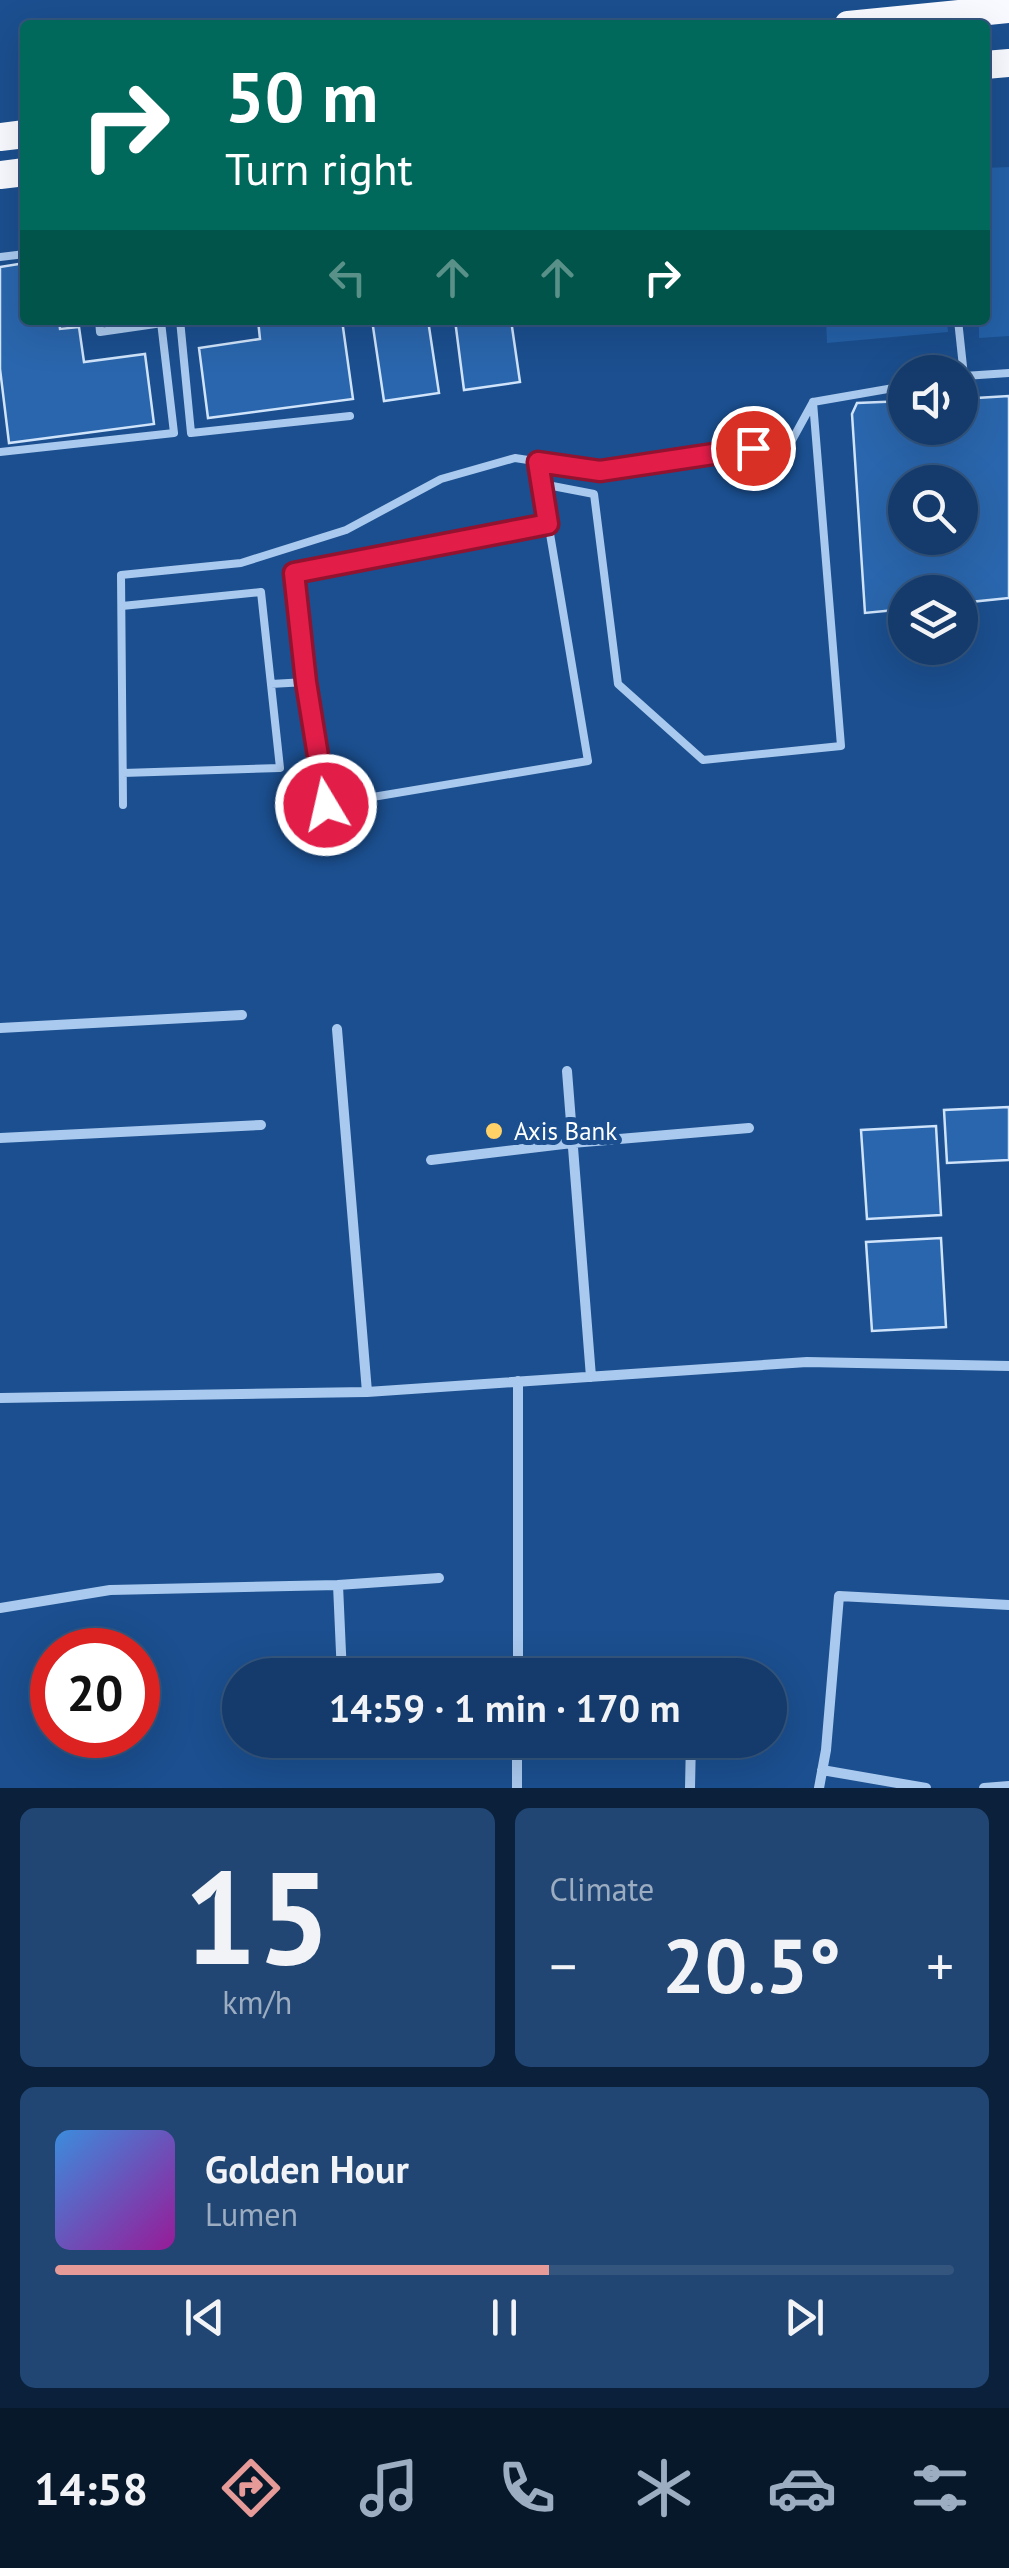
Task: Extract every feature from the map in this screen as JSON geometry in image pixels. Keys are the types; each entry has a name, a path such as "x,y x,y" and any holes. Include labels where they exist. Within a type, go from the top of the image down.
{"highway":[{"path":"880,20 990,7"}],"street":[{"path":"0,1028 242,1015"},
{"path":"337,1029 366,1392"},
{"path":"567,1071 591,1377"},
{"path":"0,1138 261,1124"},
{"path":"431,1160 749,1128"},
{"path":"0,1398 366,1392 808,1362 1009,1366"},
{"path":"518,1381 518,1658"},
{"path":"0,1608 110,1590 338,1585 439,1578"},
{"path":"338,1585 341,1658"},
{"path":"818,1788 826,1750 838,1596 1009,1605"},
{"path":"517,1788 518,1758"},
{"path":"690,1788 691,1758"},
{"path":"822,1770 926,1788"},
{"path":"984,1788 1009,1786"}],"lane":[{"path":"99,325 100,332 143,325"},
{"path":"0,452 174,433 162,325"},
{"path":"182,325 191,433 350,416"},
{"path":"958,325 960,355"},
{"path":"978,376 1009,373"},
{"path":"812,402 888,389"},
{"path":"123,806 121,575 241,562 346,530 440,480 515,458 600,471 791,442 812,402"},
{"path":"542,484 594,494 618,684 702,760 841,746 812,402"},
{"path":"538,462 588,762 326,805 306,682 294,573 548,524"},
{"path":"122,606 261,592 280,768 123,773"},
{"path":"270,684 306,682"}],"shaded area":[{"path":"1009,167 1009,336 979,338 979,325 990,325 990,168"},
{"path":"826,325 947,325 948,332 827,343"}],"building":[{"path":"20,264 20,325 79,327 84,362 145,354 154,424 9,443 0,369 0,267"},
{"path":"259,325 343,325 353,399 208,418 199,348 260,339"},
{"path":"373,325 429,325 439,393 384,401"},
{"path":"456,325 512,325 520,382 464,390"},
{"path":"1009,396 1009,598 978,601 978,575 888,575 888,611 865,613 852,414 857,403 888,402 888,445 978,445 978,398"},
{"path":"1009,1107 1009,1160 947,1163 944,1110"},
{"path":"936,1126 941,1215 867,1219 861,1130"},
{"path":"941,1238 946,1327 872,1331 866,1242"}],"place":[{"name":"Axis Bank","path":"494,1131"}],"route":[{"path":"326,805 306,682 294,573 548,524 538,462 600,471 753,448"}]}
